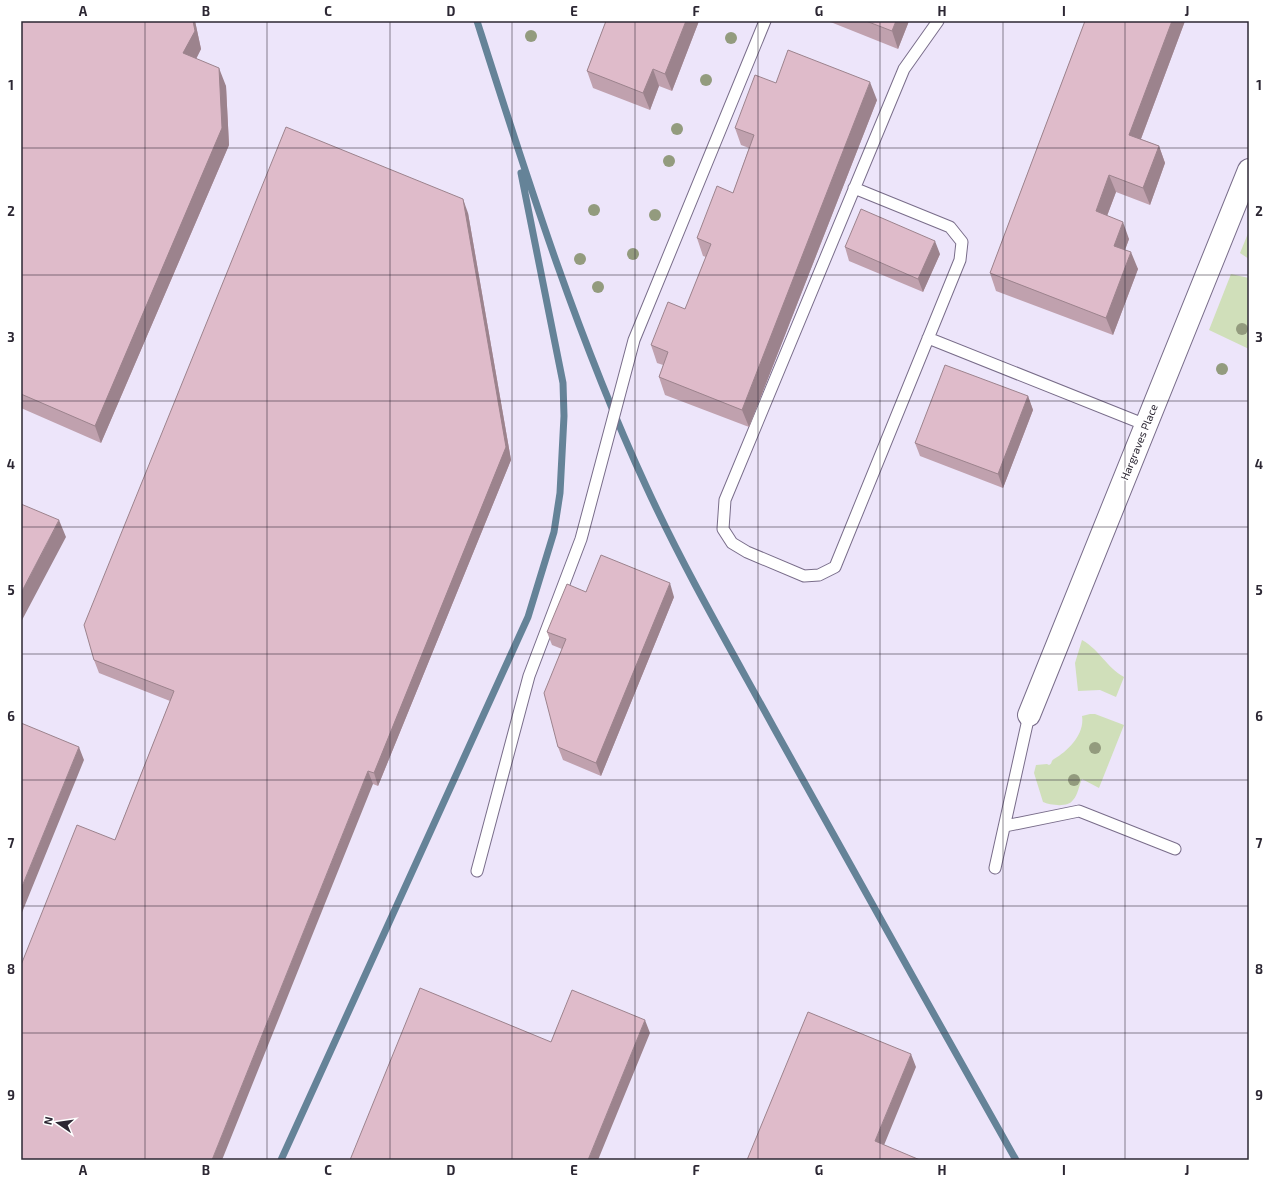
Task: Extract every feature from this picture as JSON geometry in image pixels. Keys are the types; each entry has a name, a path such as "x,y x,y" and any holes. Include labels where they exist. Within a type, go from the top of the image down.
{"street":[{"name":"Hargraves Place","path":"1029,715 1249,170"}],"lane":[{"path":"477,871 530,676 581,539 634,340 765,21"},
{"path":"854,188 950,227 962,242 960,260 835,567 819,576 804,576 747,552 732,543 723,529 725,500 854,188 904,69 938,21"},
{"path":"928,338 1146,425"},
{"path":"995,868 1029,715"},
{"path":"1005,826 1079,811 1175,849"}],"shaded area":[{"path":"21,21 1249,21 1249,1160 21,1160"}],"green space":[{"path":"1249,231 1249,259 1240,253"},
{"path":"1231,274 1249,278 1249,349 1209,330"},
{"path":"1082,640 1089,644 1113,669 1124,677 1116,697 1100,690 1078,691 1075,663"},
{"path":"1095,714 1124,725 1099,788 1082,779 1075,798 1071,803 1059,805 1043,802 1034,773 1036,765 1051,764 1053,760 1070,747 1081,729 1082,716"}],"building":[{"path":"21,21 193,21 195,31 183,53 219,68 222,128 95,426 21,394"},
{"path":"606,21 686,21 665,74 653,69 643,93 587,71"},
{"path":"866,21 896,21 892,31"},
{"path":"1085,21 1172,21 1129,135 1159,146 1143,188 1109,175 1096,211 1123,222 1114,246 1131,252 1106,318 990,273"},
{"path":"788,50 870,82 742,410 659,377 668,352 651,345 668,302 685,309 711,244 697,238 717,186 733,193 754,135 735,128 755,75 776,83"},
{"path":"286,127 463,199 506,447 374,773 368,771 212,1160 21,1160 21,965 77,825 115,840 174,691 94,660 84,625"},
{"path":"861,209 935,241 918,279 845,247"},
{"path":"945,365 1028,396 998,474 915,443"},
{"path":"21,504 59,520 21,593"},
{"path":"601,555 670,583 596,763 558,747 544,693 566,639 547,632 567,584 586,592"},
{"path":"21,723 79,747 21,889"},
{"path":"420,988 551,1042 572,990 645,1020 588,1160 350,1160"},
{"path":"808,1012 911,1054 875,1141 920,1160 747,1160"}],"waterway":[{"path":"477,21 534,198 575,315 621,430 646,486 724,638 1016,1160"},
{"path":"281,1160 528,617 554,532 560,493 564,416 563,383 521,173"}]}
